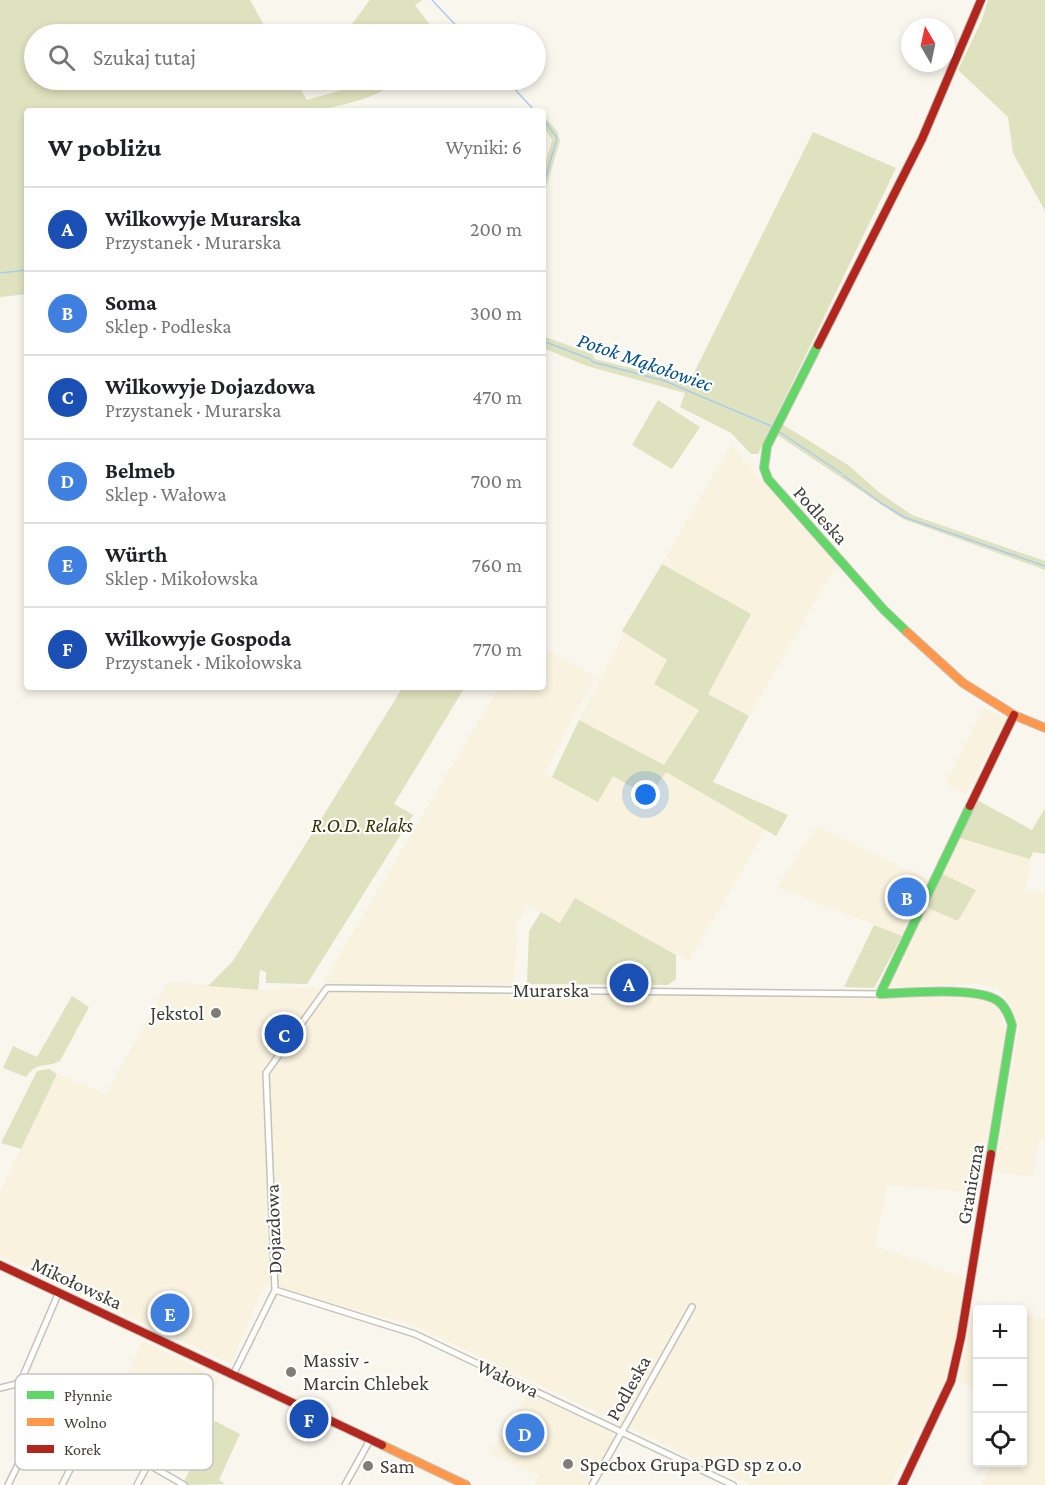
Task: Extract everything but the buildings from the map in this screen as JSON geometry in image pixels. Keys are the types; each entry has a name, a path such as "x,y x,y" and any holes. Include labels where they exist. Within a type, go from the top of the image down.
{"street":[{"name":"Podleska","path":"981,0 922,139 767,446 764,468 778,491 884,610 963,682 1014,715 1045,728"},
{"path":"880,994 1014,715"},
{"name":"Murarska","path":"266,1073 327,988 880,994"},
{"name":"Graniczna","path":"880,994 969,994 993,997 1006,1010 1012,1025 961,1337 951,1381 902,1485"},
{"name":"Dojazdowa","path":"233,1375 275,1290 266,1073"},
{"name":"Mikołowska","path":"0,1265 466,1485"},
{"name":"Wałowa","path":"275,1290 415,1334 734,1485"},
{"path":"24,1374 59,1292"},
{"name":"Podleska","path":"592,1485 692,1307"},
{"path":"0,1388 15,1384"},
{"path":"345,1485 370,1440"},
{"path":"8,1485 15,1470"},
{"path":"62,1485 70,1470"},
{"path":"137,1485 145,1470"},
{"path":"158,1470 184,1485"}],"shaded area":[{"path":"731,445 802,527 837,563 749,716 708,694 751,614 662,564"},
{"path":"624,633 667,660 655,684 699,709 664,765 579,720"},
{"path":"546,650 595,677 544,773 598,801 613,776 666,772 766,830 688,961 575,898 560,923 528,905 514,927 517,933 514,985 323,983 497,690 546,690"},
{"path":"984,708 1005,718 967,794 946,784"},
{"path":"817,827 928,880 902,936 777,887"},
{"path":"956,837 1030,859 1025,891 1045,894 1045,1138 1039,1138 1033,1177 994,1171 1018,1032 1011,1005 997,988 977,984 889,987 924,906 976,891 940,873"},
{"path":"168,982 264,990 326,987 972,997 994,1002 1002,1015 1006,1034 979,1193 887,1185 875,1245 964,1278 956,1336 944,1382 890,1485 751,1485 413,1325 264,1285 231,1364 0,1256 0,1192 57,1074 106,1094"},
{"path":"973,1307 973,1388 959,1381"},
{"path":"1027,1316 1045,1319 1045,1485 981,1485 990,1467 1027,1467"},
{"path":"142,1341 211,1374 128,1374"},
{"path":"213,1375 219,1378 213,1393"},
{"path":"529,1391 618,1432 586,1485 534,1485 539,1475 490,1453"}],"green space":[{"path":"0,0 250,0 263,24 24,24 24,90 301,90 307,100 342,90 383,90 369,97 328,108 24,108 24,294 0,297"},
{"path":"370,0 423,0 415,5 429,24 352,24"},
{"path":"988,0 1045,0 1045,211 1013,153 1008,117 958,70 981,22"},
{"path":"546,118 557,131 560,141 546,187 546,161 552,140 546,130"},
{"path":"813,132 896,168 758,454 751,454 731,433 680,407 685,393 587,366 546,349 546,337 592,354 595,359 667,377 688,385"},
{"path":"658,400 700,427 672,469 632,445"},
{"path":"782,424 848,465 880,493 912,515 1045,561 1045,570 903,519 776,434"},
{"path":"662,564 751,614 708,694 749,716 713,782 788,815 776,836 666,772 649,797 613,776 598,802 552,777 579,720 664,765 699,710 654,684 667,660 622,631"},
{"name":"R.O.D. Relaks","path":"401,690 463,690 394,804 413,815 307,984 266,983 266,972 260,970 258,990 208,986 233,961"},
{"path":"977,800 1032,830 1045,808 1045,854 1033,852 1030,859 956,837"},
{"path":"940,873 976,890 958,921 924,906"},
{"path":"575,898 676,955 676,979 668,985 527,984 529,931 541,912 560,923"},
{"path":"874,925 902,936 874,988 844,987"},
{"path":"72,996 89,1007 60,1061 34,1068 26,1077 3,1068 13,1046 37,1057"},
{"path":"49,1069 57,1074 21,1149 1,1143 37,1071"},
{"path":"215,1421 240,1434 219,1480 225,1484 188,1485 184,1481 190,1470 213,1470 213,1425"}],"waterway":[{"path":"432,0 455,24"},
{"path":"515,90 532,108"},
{"path":"546,123 557,138 546,176"},
{"name":"Potok Mąkołowiec","path":"0,273 24,270"},
{"name":"Potok Mąkołowiec","path":"546,342 593,362 665,381 771,426"},
{"name":"Potok Mąkołowiec","path":"778,431 841,473"},
{"name":"Potok Mąkołowiec","path":"843,475 904,517 1045,566"}],"traffic: fast":[{"path":"818,345 767,446 764,468 768,479 884,610 907,632"},
{"path":"970,806 880,994 941,991 975,993 998,1001 1005,1009 1012,1025 991,1154"}],"traffic: slow":[{"path":"907,632 963,683 1014,715 1045,728"},
{"path":"382,1445 466,1485"}],"traffic: jam":[{"path":"818,345 922,139 981,0"},
{"path":"970,806 1014,715"},
{"path":"902,1485 951,1381 961,1337 991,1154"},
{"path":"0,1265 382,1445"}],"place":[{"name":"Soma","path":"907,897"},
{"name":"Wilkowyje Murarska","path":"629,983"},
{"name":"Jekstol","path":"216,1013"},
{"name":"Wilkowyje Dojazdowa","path":"284,1034"},
{"name":"Würth","path":"170,1313"},
{"name":"Massiv - Marcin Chlebek","path":"291,1372"},
{"name":"Wilkowyje Gospoda","path":"309,1419"},
{"name":"Belmeb","path":"525,1433"},
{"name":"Specbox Grupa PGD sp z o.o","path":"568,1464"},
{"name":"Sam","path":"368,1466"}]}
